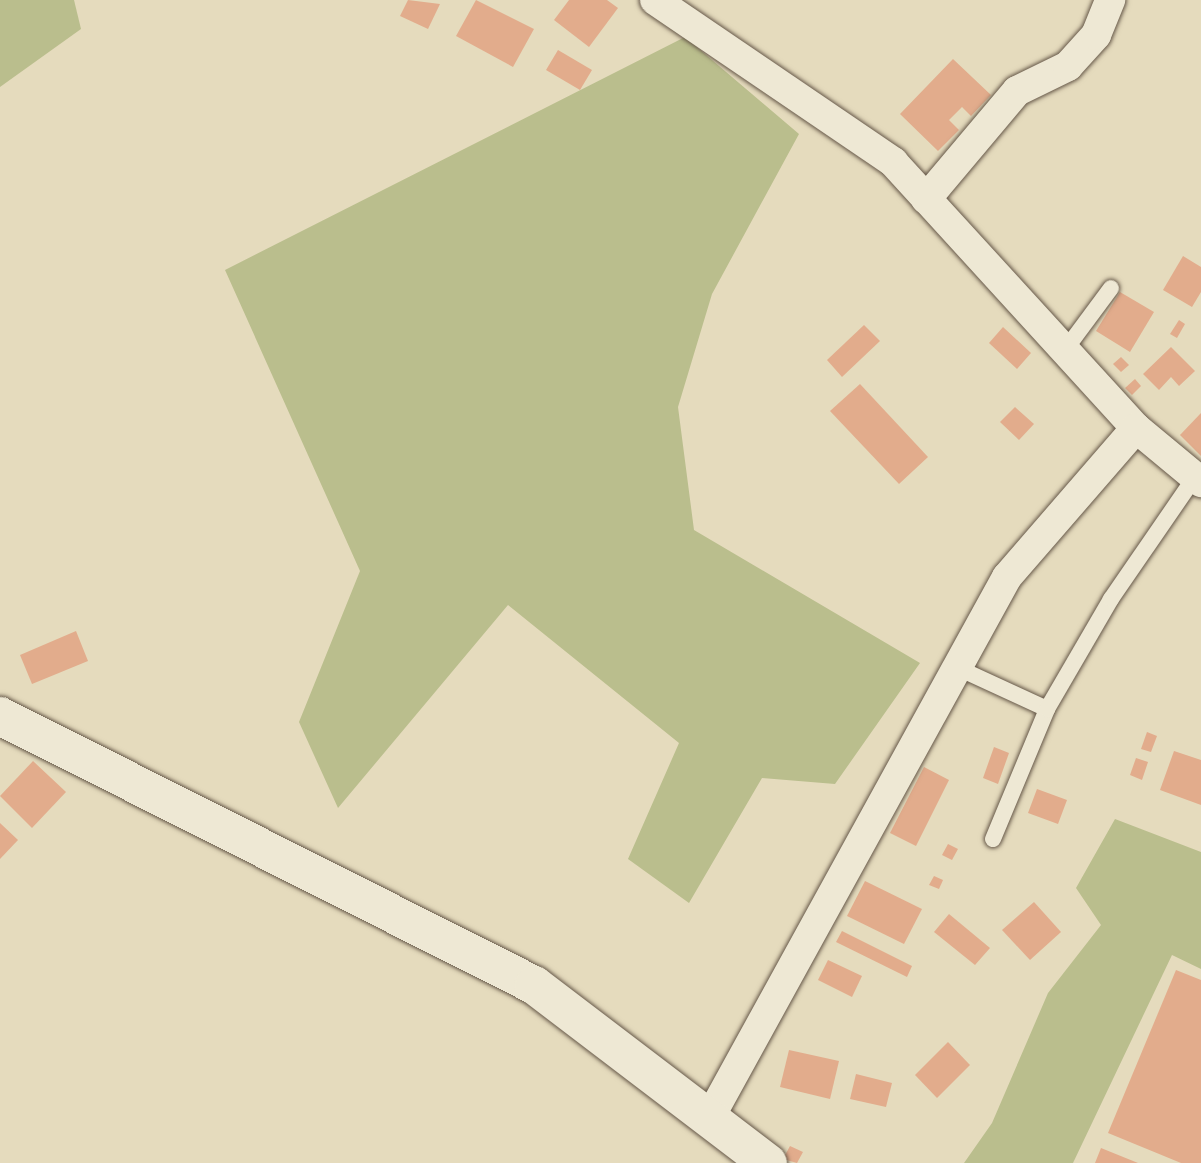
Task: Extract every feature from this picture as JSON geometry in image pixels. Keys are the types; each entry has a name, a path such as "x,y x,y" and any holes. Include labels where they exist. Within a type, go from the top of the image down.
{"street":[{"path":"655,0 893,162 1136,428 1198,480"},
{"path":"926,199 1017,91 1068,66 1096,35 1110,0"},
{"path":"710,1117 1007,577 1136,428"},
{"path":"0,716 534,985 768,1163"}],"lane":[{"path":"1065,350 1111,288"},
{"path":"993,839 1047,709 1111,599 1198,480"},
{"path":"958,668 1047,709"}],"green space":[{"path":"0,0 74,0 81,29 0,87"},
{"path":"685,37 799,134 712,294 678,407 694,530 920,663 835,784 762,778 689,903 628,859 679,743 508,605 338,808 299,722 360,571 225,270"},
{"path":"1115,819 1201,852 1201,969 1172,955 1073,1163 964,1163 992,1123 1048,993 1101,925 1076,888"}],"building":[{"path":"408,0 440,4 428,29 400,16"},
{"path":"476,0 534,29 513,67 456,36"},
{"path":"569,0 607,0 618,8 589,47 554,20"},
{"path":"558,50 592,70 580,90 546,70"},
{"path":"953,59 991,95 971,116 962,107 949,120 959,130 938,151 900,114"},
{"path":"1183,256 1201,267 1201,292 1192,307 1163,290"},
{"path":"1120,292 1154,312 1130,352 1096,331"},
{"path":"1179,320 1185,324 1177,338 1170,334"},
{"path":"864,325 880,341 842,377 827,360"},
{"path":"1003,327 1031,353 1017,369 989,343"},
{"path":"1171,347 1195,371 1179,386 1171,377 1159,390 1143,374"},
{"path":"1121,357 1129,365 1121,372 1113,364"},
{"path":"1135,379 1141,386 1132,395 1125,388"},
{"path":"860,384 928,457 899,484 830,411"},
{"path":"1015,407 1034,424 1019,440 1000,422"},
{"path":"1201,413 1201,456 1180,435"},
{"path":"76,631 88,661 32,684 20,655"},
{"path":"1147,732 1157,736 1151,752 1141,749"},
{"path":"994,747 1009,753 998,784 983,778"},
{"path":"1174,751 1201,760 1201,805 1160,790"},
{"path":"1136,758 1148,762 1142,780 1130,775"},
{"path":"33,761 66,792 32,828 0,796"},
{"path":"924,767 949,780 916,846 890,833"},
{"path":"1037,789 1067,800 1058,824 1028,813"},
{"path":"0,823 18,840 0,859"},
{"path":"948,844 958,849 952,860 942,855"},
{"path":"934,876 943,880 939,889 929,885"},
{"path":"865,881 922,909 904,944 847,916"},
{"path":"1034,902 1061,932 1030,960 1002,930"},
{"path":"949,914 990,948 975,965 934,932"},
{"path":"842,931 912,966 907,977 836,942"},
{"path":"828,960 862,976 852,997 818,980"},
{"path":"1176,970 1201,980 1201,1163 1181,1163 1108,1133"},
{"path":"948,1042 970,1065 937,1098 915,1075"},
{"path":"789,1050 839,1061 830,1099 780,1087"},
{"path":"856,1074 892,1083 886,1107 850,1099"},
{"path":"790,1146 803,1152 797,1163 783,1159"},
{"path":"1101,1148 1138,1163 1095,1163"}]}
